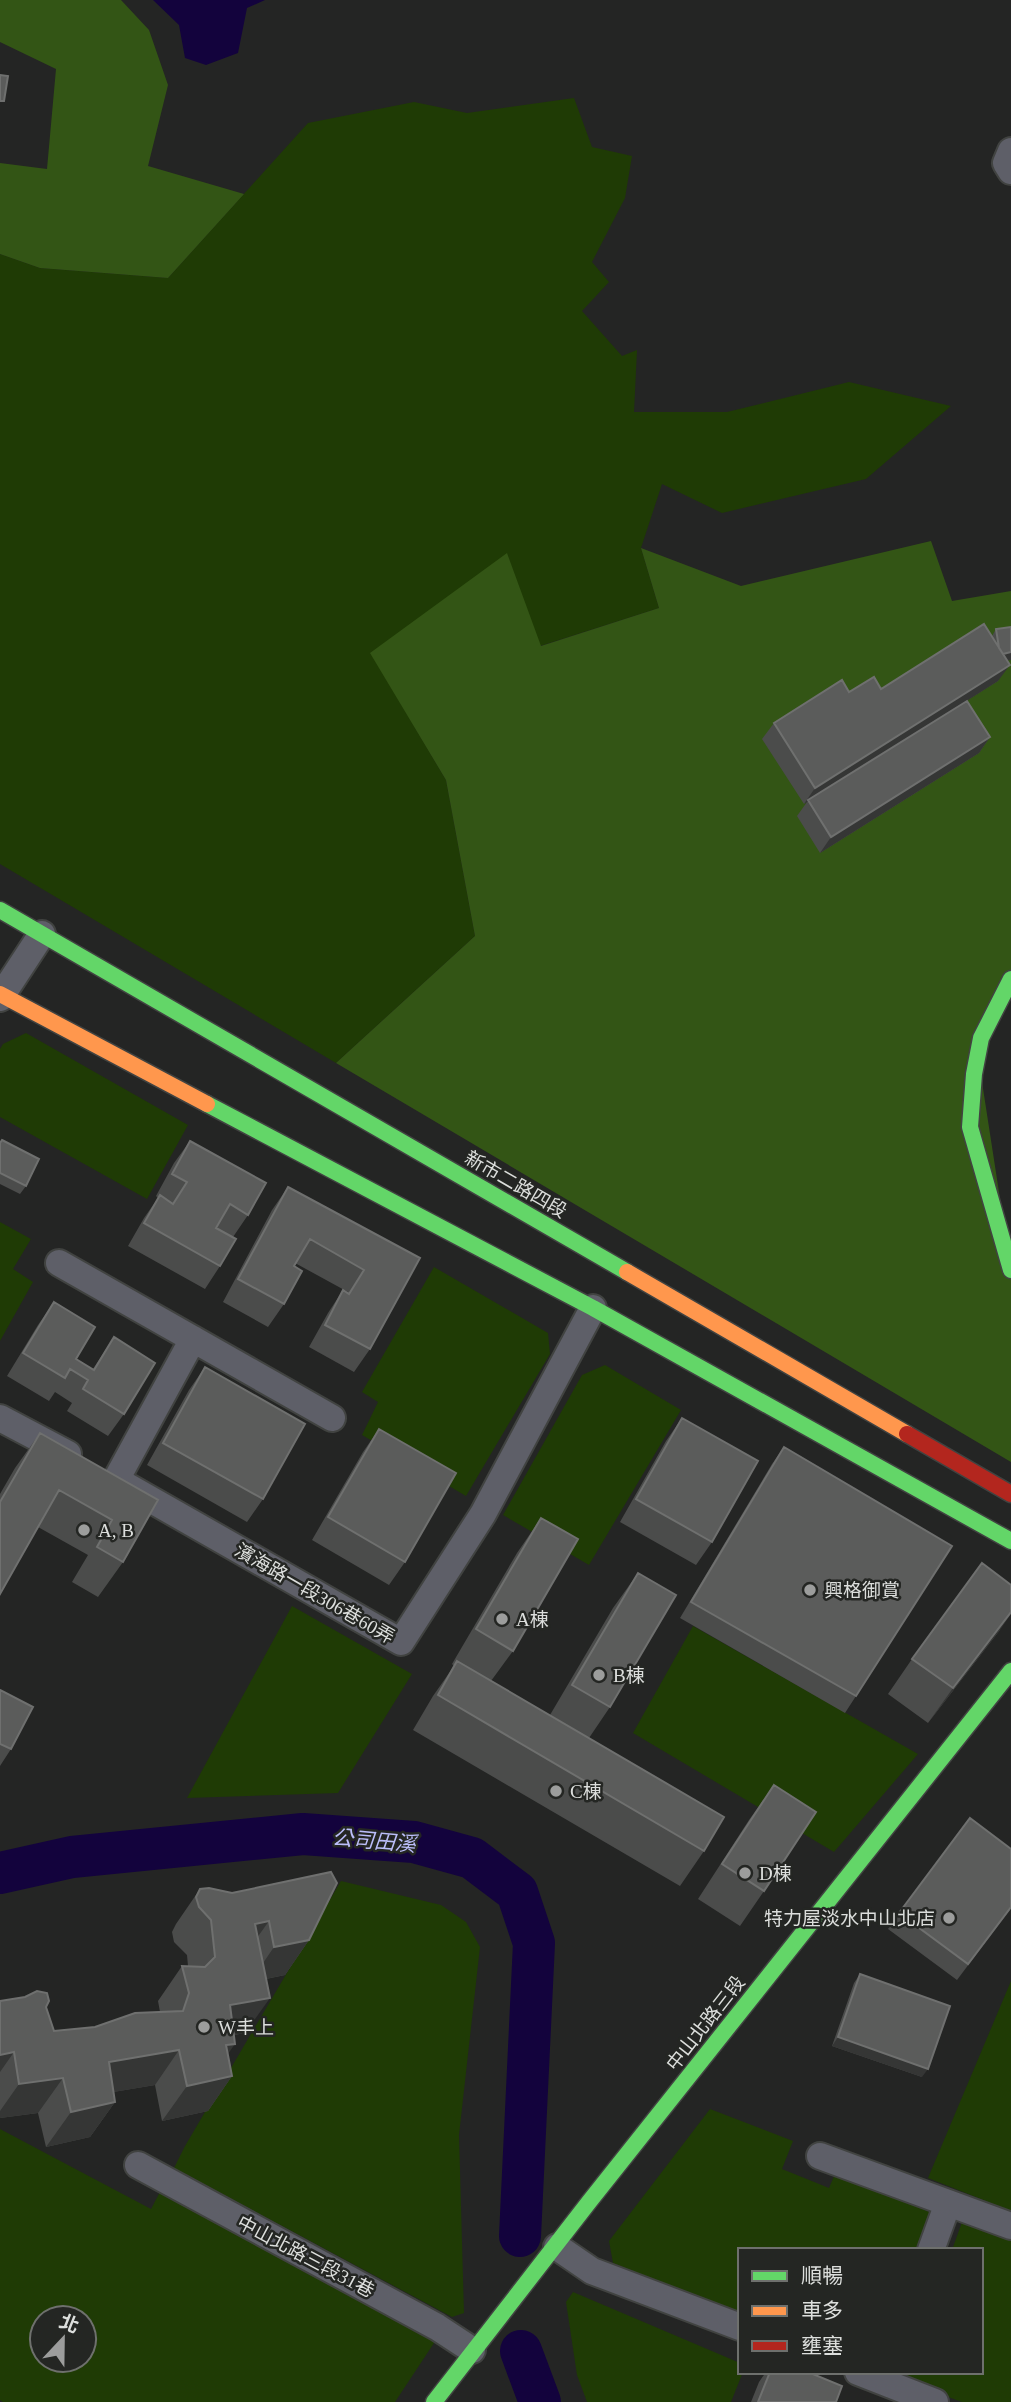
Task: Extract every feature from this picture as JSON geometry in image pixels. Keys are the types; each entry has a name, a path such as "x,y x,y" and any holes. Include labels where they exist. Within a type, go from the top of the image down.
{"street":[{"path":"1011,151 1006,163 1011,171"},
{"name":"新市二路四段","path":"0,910 1011,1494"},
{"path":"42,934 1,996 593,1308 1011,1541"},
{"path":"1011,979 982,1038 974,1074 970,1128 1011,1270"},
{"path":"59,1263 332,1418"},
{"name":"濱海路一段306巷60弄","path":"0,1418 116,1480 401,1642 483,1514 593,1308"},
{"path":"116,1480 193,1339"},
{"name":"中山北路三段","path":"434,2402 472,2350 557,2247 589,2202 1011,1671"},
{"path":"820,2156 1011,2226"},
{"name":"中山北路三段31巷","path":"138,2165 437,2326 472,2350"},
{"path":"932,2248 948,2203"},
{"path":"557,2247 592,2272 738,2327"},
{"path":"862,2374 881,2385 935,2402"}],"green space":[{"path":"0,0 121,0 149,30 168,85 148,166 244,194 168,278 40,268 0,254 0,163 47,169 56,69 0,42"},
{"path":"574,98 592,147 632,156 625,198 592,262 609,282 582,311 622,356 637,350 634,412 727,412 849,382 951,406 866,479 722,513 662,484 641,548 659,608 540,646 507,554 371,653 446,780 475,936 336,1063 0,864 0,254 40,268 168,278 308,123 414,102 467,113"},
{"path":"931,541 952,601 1011,591 1011,994 978,1056 1011,1270 1011,1462 336,1063 475,936 446,780 370,653 507,553 541,646 659,608 641,548 741,586"},
{"path":"26,1033 188,1125 147,1199 0,1117 0,1049 3,1044"},
{"path":"0,1222 31,1239 13,1269 33,1282 0,1341"},
{"path":"434,1267 548,1333 550,1354 466,1496 362,1435 378,1402 362,1392"},
{"path":"605,1365 681,1410 589,1565 503,1515 582,1375"},
{"path":"292,1606 412,1674 338,1793 187,1798"},
{"path":"693,1626 918,1754 834,1852 633,1733"},
{"path":"341,1881 441,1905 466,1922 480,1947 459,2135 464,2313 452,2317 174,2168"},
{"path":"1011,1981 1011,2211 928,2178"},
{"path":"710,2109 793,2141 782,2169 829,2188 835,2174 932,2213 918,2248 738,2248 738,2313 613,2263 609,2241"},
{"path":"0,2129 151,2209 161,2190 436,2340 395,2402 0,2400"},
{"path":"962,2222 1011,2241 1011,2402 962,2402 902,2380 904,2374 983,2374 983,2248 953,2248"},
{"path":"573,2292 738,2362 738,2374 742,2374 731,2402 587,2402 577,2375 566,2302"}],"shaded area":[{"path":"153,0 265,0 247,8 238,53 206,65 185,58 179,25"}],"building":[{"path":"0,75 8,76 4,101 0,101"},
{"path":"984,624 1010,665 815,788 774,723 842,680 849,692 874,677 881,689"},
{"path":"1011,627 1011,652 1003,654 999,648 996,629"},
{"path":"967,701 990,737 831,837 808,800"},
{"path":"2,1140 39,1159 26,1186 0,1173"},
{"path":"190,1141 266,1183 248,1215 230,1204 216,1228 236,1239 220,1266 144,1223 160,1195 173,1204 187,1182 172,1174"},
{"path":"288,1187 420,1258 370,1349 325,1325 343,1290 349,1294 364,1270 310,1239 294,1266 302,1271 284,1304 238,1279"},
{"path":"54,1302 95,1327 76,1359 94,1370 114,1337 155,1363 124,1414 83,1389 88,1380 70,1369 65,1378 23,1353"},
{"path":"205,1367 305,1424 263,1499 163,1443"},
{"path":"682,1418 758,1461 712,1542 636,1499"},
{"path":"379,1429 456,1473 405,1562 328,1517"},
{"path":"40,1433 158,1500 123,1562 97,1547 112,1520 59,1490 0,1594 0,1502"},
{"name":"興格御賞","path":"784,1447 952,1546 856,1696 691,1602"},
{"name":"A棟","path":"541,1518 578,1539 513,1651 476,1629"},
{"path":"982,1563 1011,1585 1011,1612 953,1688 912,1659"},
{"name":"B棟","path":"638,1573 676,1595 610,1707 572,1685"},
{"path":"457,1661 724,1817 704,1851 438,1695"},
{"path":"0,1690 33,1707 11,1749 0,1744"},
{"path":"774,1785 816,1812 764,1891 722,1864"},
{"name":"特力屋淡水中山北店","path":"970,1818 1011,1849 1011,1907 968,1964 899,1913"},
{"path":"331,1872 337,1883 309,1940 274,1947 269,1921 255,1924 270,1998 230,2005 235,2044 226,2045 232,2076 187,2086 179,2050 109,2062 115,2102 71,2112 63,2078 19,2084 14,2052 0,2055 0,2001 25,1997 37,1991 47,1993 49,2001 46,2007 54,2031 95,2027 135,2013 183,2011 189,1993 182,1966 205,1967 215,1957 211,1920 199,1907 196,1897 200,1889 209,1888 232,1893"},
{"path":"860,1974 950,2006 928,2069 838,2037"},
{"path":"769,2374 813,2374 842,2386 836,2402 758,2402"}],"waterway":[{"name":"公司田溪","path":"0,1873 72,1857 303,1834 414,1842 472,1858 517,1892 534,1943 520,2236"},
{"name":"公司田溪","path":"521,2351 540,2402"}],"traffic: fast":[{"path":"0,910 627,1272"},
{"path":"1011,979 981,1038 974,1074 970,1127 1011,1270"},
{"path":"207,1104 593,1308 1011,1541"},
{"path":"434,2402 589,2202 1011,1671"}],"traffic: slow":[{"path":"0,994 207,1104"},
{"path":"627,1272 907,1434"}],"traffic: jam":[{"path":"907,1434 1011,1494"}],"place":[{"name":"A, B","path":"84,1530"},
{"name":"興格御賞","path":"810,1590"},
{"name":"A棟","path":"502,1619"},
{"name":"B棟","path":"599,1675"},
{"name":"C棟","path":"556,1791"},
{"name":"D棟","path":"745,1873"},
{"name":"特力屋淡水中山北店","path":"949,1918"},
{"name":"W丰上","path":"204,2027"}]}
